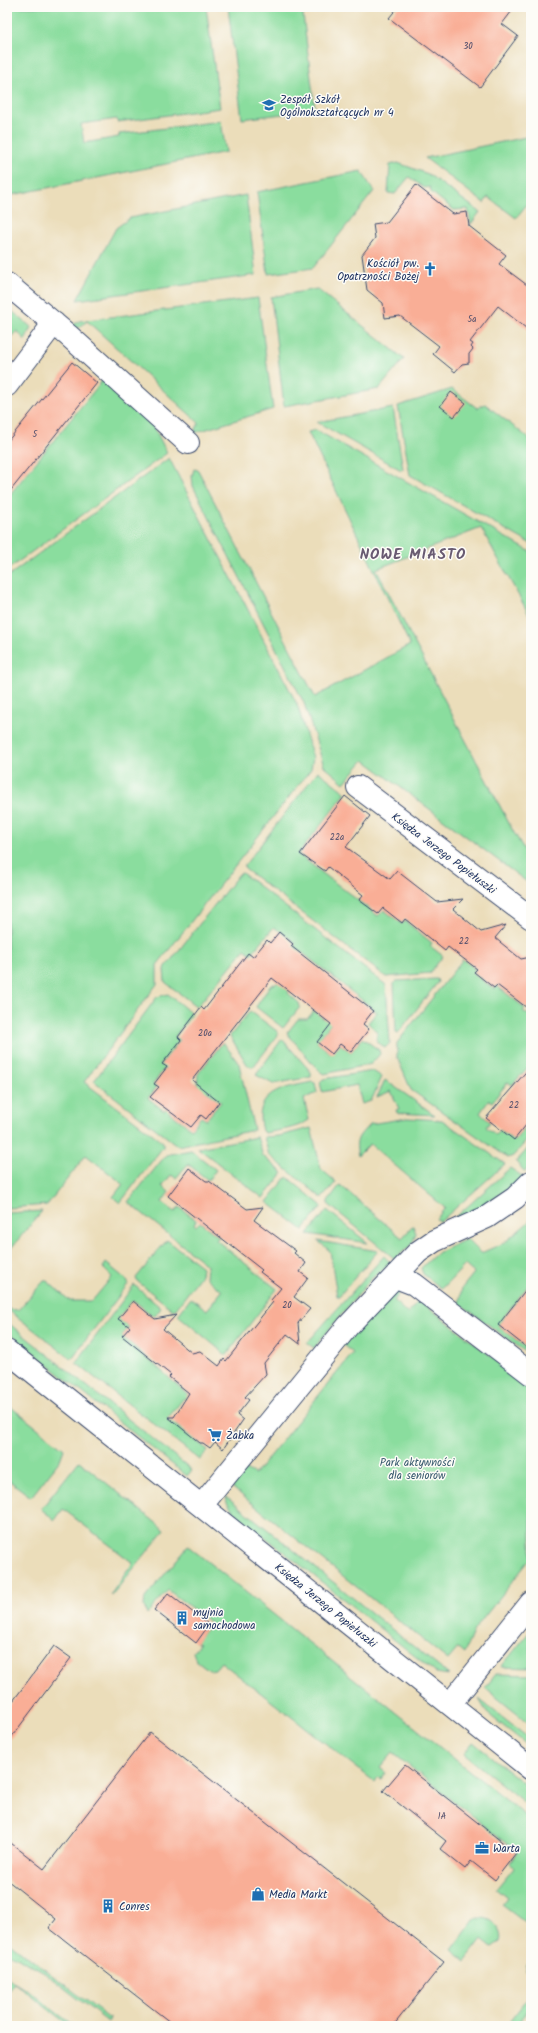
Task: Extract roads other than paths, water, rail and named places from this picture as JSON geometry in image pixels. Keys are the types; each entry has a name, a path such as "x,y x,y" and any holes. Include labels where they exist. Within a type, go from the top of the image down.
{"street":[{"path":"7,284 54,323 188,443"},
{"path":"7,385 54,323"},
{"name":"Księdza Jerzego Popiełuszki","path":"358,787 531,918"},
{"path":"202,1505 348,1326 396,1277 404,1266 434,1241 487,1217 516,1198 531,1182"},
{"path":"396,1277 414,1284 531,1374"},
{"name":"Księdza Jerzego Popiełuszki","path":"7,1351 202,1505 531,1770"},
{"path":"450,1704 531,1603"}],"place":[{"name":"Zespół Szkół Ogólnokształcących nr 4","path":"269,105"},
{"name":"Kościół pw. Opatrzności Bożej","path":"430,269"},
{"name":"Żabka","path":"215,1435"},
{"name":"myjnia samochodowa","path":"182,1618"},
{"name":"Warta","path":"482,1848"},
{"name":"Media Markt","path":"258,1894"},
{"name":"Conres","path":"108,1906"}],"district":[{"name":"NOWE MIASTO","path":"413,554"}],"park label":[{"name":"Park aktywności dla seniorów","path":"417,1468"}]}
